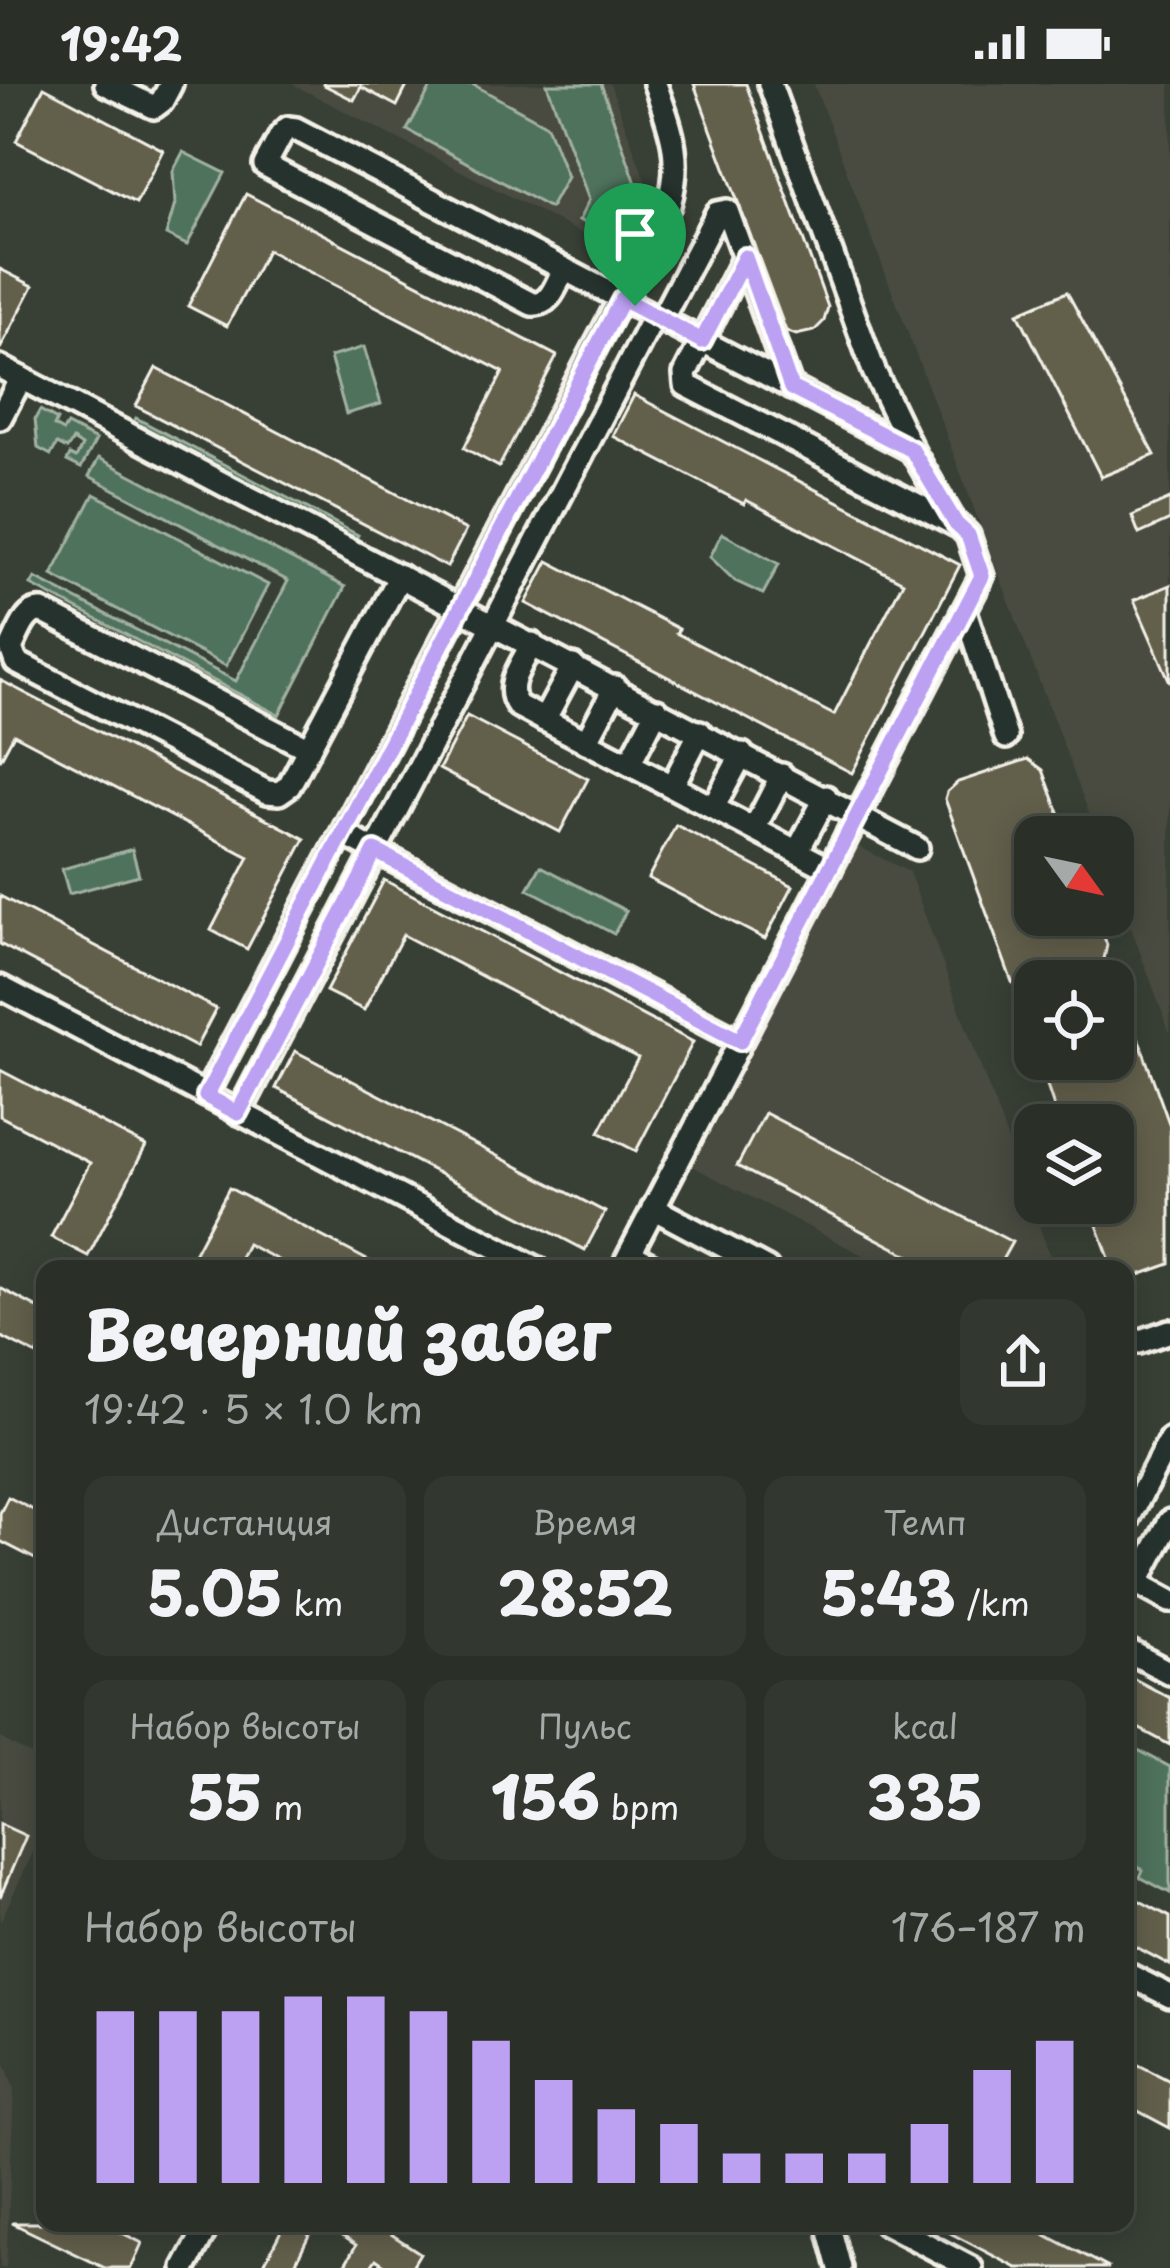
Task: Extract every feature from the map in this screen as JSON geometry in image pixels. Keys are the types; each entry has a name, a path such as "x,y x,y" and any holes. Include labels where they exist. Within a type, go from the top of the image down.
{"street":[{"path":"106,84 154,106 171,84"},
{"path":"206,1096 669,206 676,182 676,147 655,84"},
{"path":"770,84 874,370 912,450 956,524"},
{"path":"564,269 548,300 532,304 265,165 284,130 296,129 912,450"},
{"path":"238,1113 717,212 729,215 791,388"},
{"path":"627,1260 982,574 968,535 956,524 686,385 685,374 745,257"},
{"path":"0,418 10,372 917,848"},
{"path":"309,749 42,610 29,614 11,649 16,662 267,792 279,793 289,786 309,749 400,576"},
{"path":"965,611 1006,737"},
{"path":"532,644 513,680 511,693 518,706 830,869"},
{"path":"544,720 573,666"},
{"path":"586,742 615,688"},
{"path":"629,764 657,710"},
{"path":"672,786 700,732"},
{"path":"713,808 742,754"},
{"path":"754,829 782,775"},
{"path":"797,852 826,797"},
{"path":"343,834 740,1041"},
{"path":"0,987 521,1260"},
{"path":"653,1208 750,1260"},
{"path":"1139,1342 1170,1331"},
{"path":"1134,1508 1170,1439"},
{"path":"1134,1575 1170,1521"},
{"path":"1134,1582 1170,1600"},
{"path":"1134,1654 1170,1672"},
{"path":"1134,1977 1170,1996"},
{"path":"185,2268 204,2232"},
{"path":"830,2232 839,2268"},
{"path":"902,2232 971,2268"}],"shaded area":[{"path":"292,84 610,84 648,188 616,251"},
{"path":"814,84 1170,84 1170,1033 1134,936 1134,816 1090,816"},
{"path":"857,846 909,872 1014,1158 1014,1224 1038,1224 1052,1260 872,1260 690,1165"},
{"path":"0,1738 36,1758 36,1846 0,1922"},
{"path":"0,2050 14,2089 6,2268 0,2268"}],"green space":[{"path":"433,84 472,84 547,125 567,177 550,208 407,130"},
{"path":"547,84 601,84 639,192 614,239 579,220 589,200"},
{"path":"183,152 225,173 187,245 166,235 175,204 173,171"},
{"path":"364,347 381,404 346,414 330,357"},
{"path":"40,410 57,420 54,426 63,431 67,425 96,440 81,468 67,461 70,455 76,458 82,446 73,440 67,449 57,444 51,455 38,448 35,419"},
{"path":"136,418 358,535 355,540 133,423"},
{"path":"99,458 345,587 279,715 31,585 35,578 236,681 288,581 89,476"},
{"path":"94,494 268,585 226,666 52,575"},
{"path":"722,533 779,564 763,594 735,581 710,557"},
{"path":"132,849 139,875 69,894 62,869"},
{"path":"541,866 626,911 614,934 528,889"},
{"path":"1138,1750 1170,1767 1170,1893 1140,1877 1143,1870 1134,1865 1134,1758"}],"building":[{"path":"322,84 408,84 397,106 361,87 354,100"},
{"path":"694,84 746,84 828,307 814,331 796,335 786,331"},
{"path":"44,87 163,150 136,203 16,141"},
{"path":"246,194 557,356 499,467 464,448 503,372 267,250 227,326 188,306"},
{"path":"0,269 33,286 0,349"},
{"path":"1067,292 1155,455 1101,477 1018,313"},
{"path":"156,368 466,530 447,567 136,406"},
{"path":"634,395 960,565 852,773 526,603 548,561 834,715 903,582 613,436"},
{"path":"1170,499 1170,520 1139,534 1132,516"},
{"path":"1170,585 1170,682 1134,600"},
{"path":"0,680 305,839 247,949 211,930 249,857 14,734 0,760"},
{"path":"467,716 588,779 560,832 439,769"},
{"path":"1028,759 1043,770 1060,816 1014,816 1014,936 1104,936 1103,960 1014,960 1012,982 945,799 958,782"},
{"path":"676,825 793,886 765,939 648,878"},
{"path":"384,880 693,1042 636,1151 599,1132 638,1058 403,935 364,1010 326,991"},
{"path":"0,896 216,1009 196,1047 0,944"},
{"path":"1134,1030 1170,1126 1170,1264 1134,1277 1134,1260 1110,1260 1097,1224 1134,1224 1134,1104 1053,1104 1045,1080 1134,1080"},
{"path":"295,1051 605,1212 585,1250 276,1088"},
{"path":"0,1070 146,1146 88,1256 51,1237 90,1163 0,1116"},
{"path":"765,1113 1012,1242 1002,1260 918,1260 737,1166"},
{"path":"229,1188 367,1260 278,1260 247,1244 239,1260 191,1260"},
{"path":"0,1288 36,1307 36,1354 0,1336"},
{"path":"8,1497 36,1511 36,1559 0,1541 0,1513"},
{"path":"1134,1679 1170,1698 1170,1745 1134,1726"},
{"path":"0,1824 26,1836 0,1897"},
{"path":"1134,1898 1170,1917 1170,1965 1134,1946"},
{"path":"1134,2063 1170,2081 1170,2128 1134,2109"},
{"path":"12,2223 36,2223 36,2232 120,2232 142,2243 131,2268 105,2268"},
{"path":"280,2232 311,2232 293,2268 262,2268"},
{"path":"336,2232 388,2232 420,2253 411,2268 389,2268 376,2259 370,2268 343,2268 356,2245"},
{"path":"948,2232 1040,2232 1109,2268 1017,2268"}],"route":[{"path":"745,257 791,388 912,450 956,524 968,535 981,571 980,582 740,1041 375,851 238,1113 206,1096 622,299 635,306 702,341 745,257"}]}
